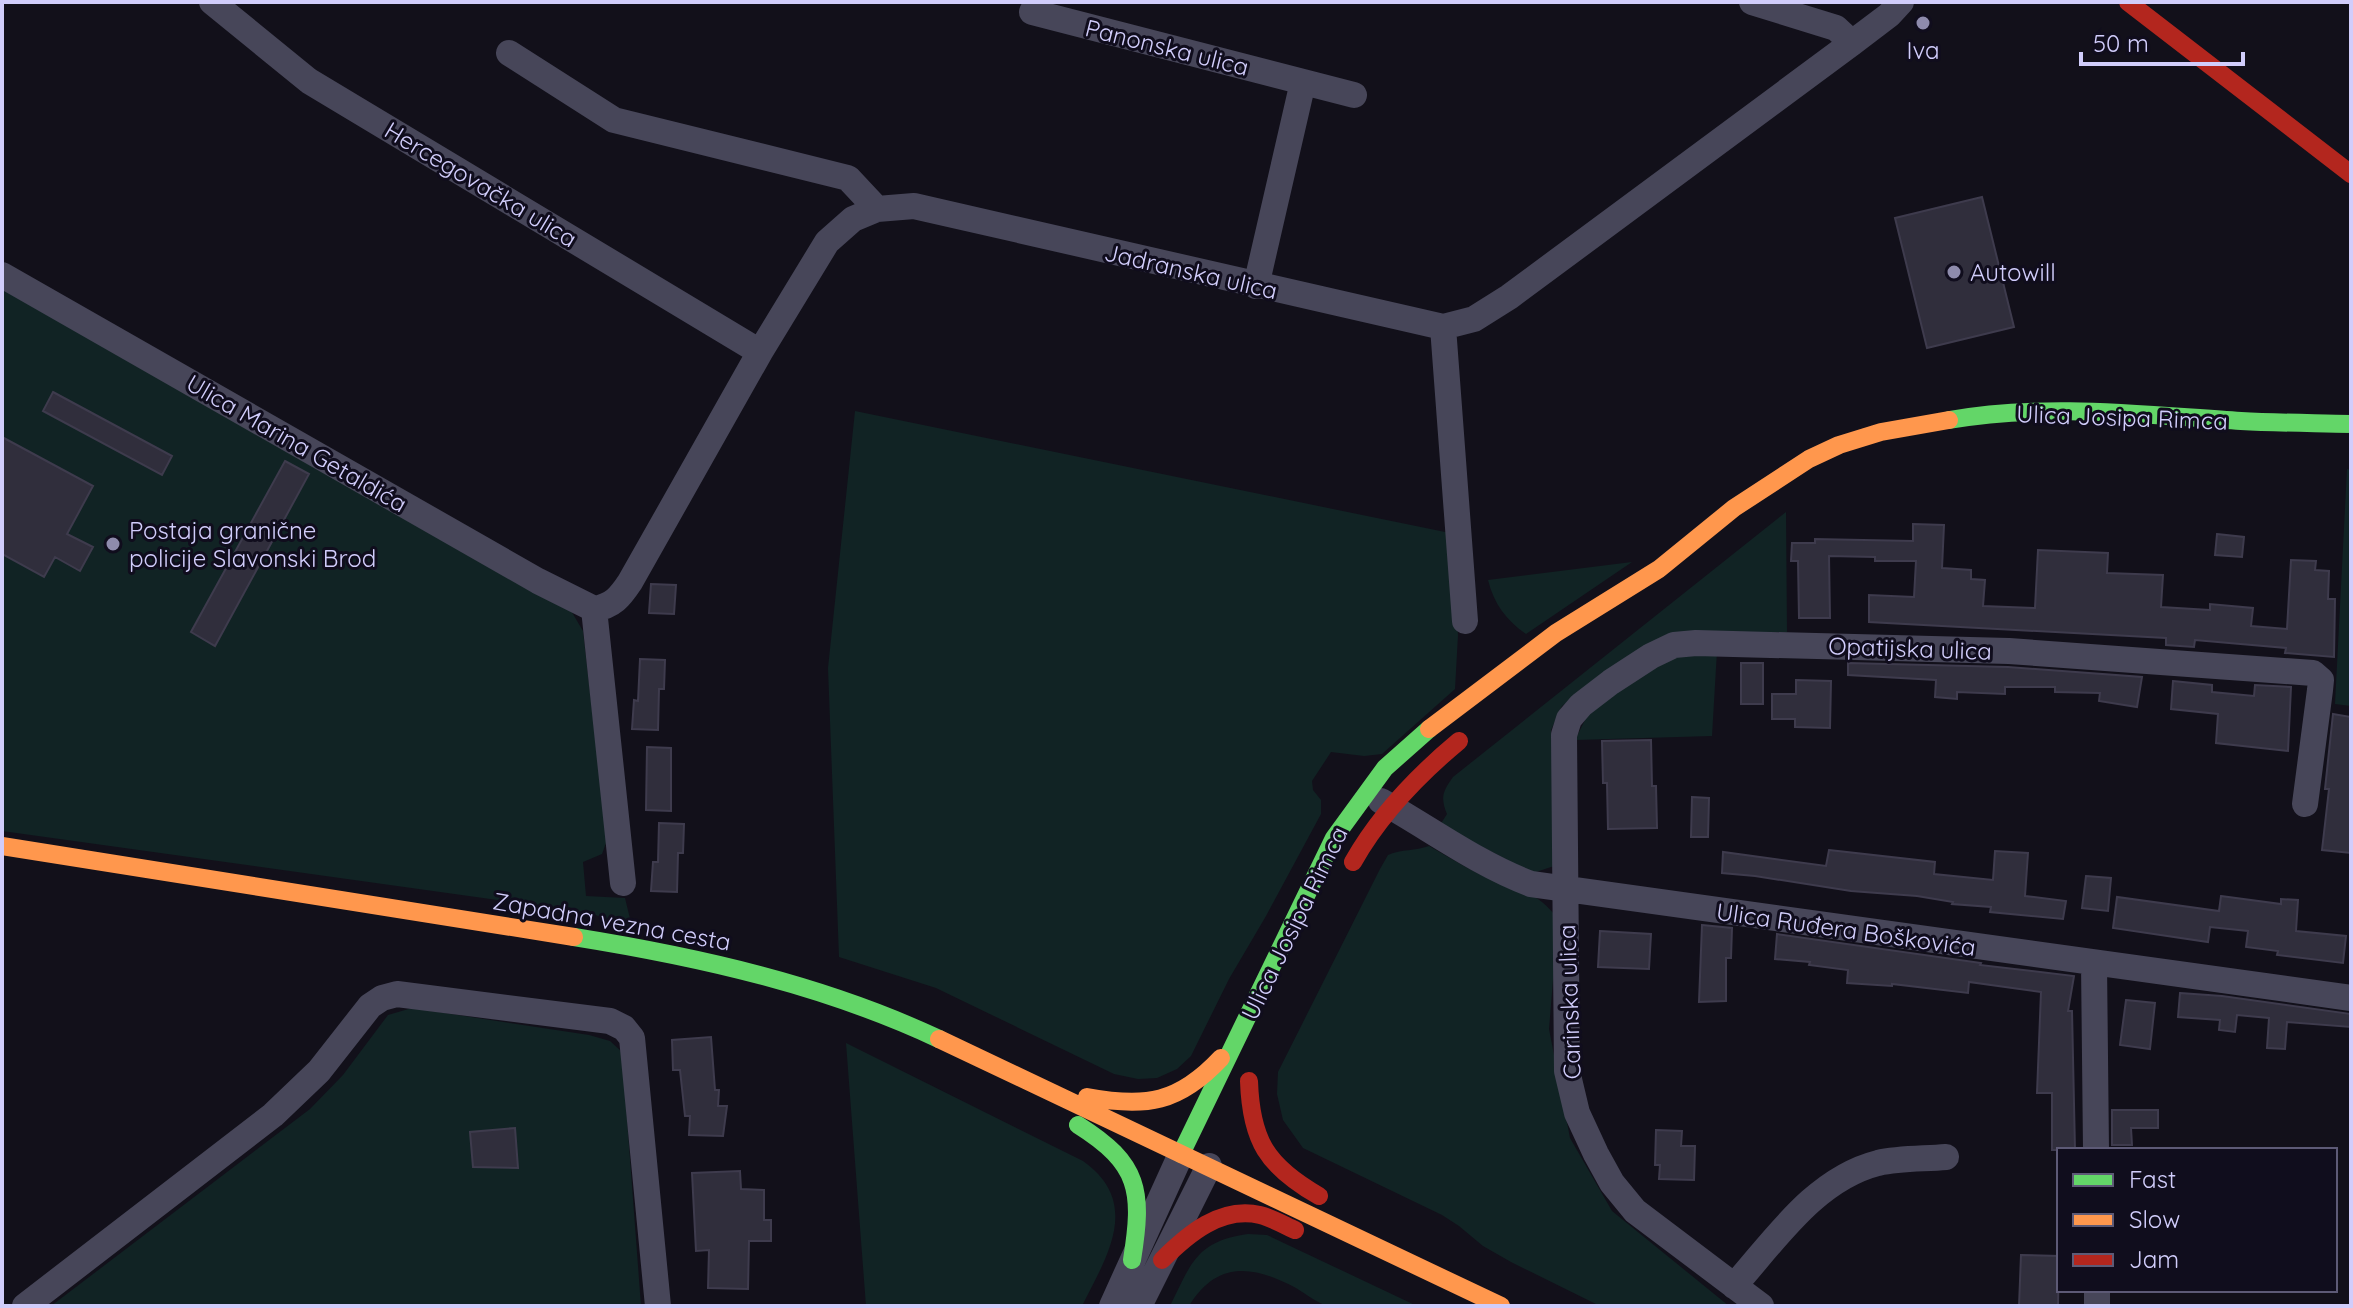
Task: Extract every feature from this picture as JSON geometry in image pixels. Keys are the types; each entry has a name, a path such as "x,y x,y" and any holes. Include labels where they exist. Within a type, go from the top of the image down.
{"main road":[{"path":"2128,2 2351,174"},
{"name":"Ulica Josipa Rimca","path":"1181,1154 1334,838 1365,792 1407,747 1474,694 1556,633 1659,569 1772,481 1819,454 1881,432 1985,414 2044,411 2150,413 2244,421 2351,424"},
{"name":"Ulica Josipa Rimca","path":"2244,421 2284,433 2341,442"},
{"name":"Ulica Josipa Rimca","path":"1611,620 1638,595 1659,569"},
{"name":"Ulica Josipa Rimca","path":"1345,879 1365,842 1392,807 1432,762 1468,734"},
{"name":"Zapadna vezna cesta","path":"2,846 560,934 713,962 807,987 855,1003 971,1054 1181,1154 1212,1160 1351,1234 1501,1306"},
{"path":"1043,1088 1107,1101 1155,1102 1185,1091 1200,1081 1239,1035"},
{"path":"971,1054 1013,1088 1100,1137 1123,1159 1135,1186 1138,1209 1132,1260"},
{"path":"1232,1117 1252,1074 1251,1124 1269,1160 1301,1187 1359,1222 1380,1248"},
{"path":"1162,1260 1181,1240 1200,1227 1236,1214 1260,1215 1317,1236 1351,1234"}],"street":[{"name":"Hercegovačka ulica","path":"212,2 309,81 760,352"},
{"path":"1752,2 1836,28 1852,43"},
{"path":"1465,621 1443,327 1474,319 1509,297 1852,43 1901,2"},
{"name":"Panonska ulica","path":"1032,12 1354,95"},
{"path":"509,53 614,120 848,178 877,209"},
{"path":"1256,286 1303,82"},
{"name":"Jadranska ulica","path":"594,609 607,607 617,600 630,582 760,352 827,242 853,219 877,209 914,206 1443,327"},
{"name":"Ulica Marina Getaldića","path":"2,275 538,581 594,609"},
{"path":"594,609 623,883"},
{"name":"Opatijska ulica","path":"1566,891 1562,769 1564,735 1569,719 1581,705 1611,682 1674,645 2009,651 2313,673 2321,680 2305,804"},
{"name":"Ulica Ruđera Boškovića","path":"1365,792 1498,872 1531,884 2351,998"},
{"name":"Carinska ulica","path":"1566,891 1567,1071 1577,1113 1612,1183 1635,1211 1761,1306"},
{"path":"2094,963 2096,1148"},
{"path":"25,1306 273,1115 319,1071 370,1006 382,998 397,994 610,1021 624,1028 632,1038 658,1306"},
{"name":"Ulica Josipa Rimca","path":"1112,1306 1181,1154"},
{"path":"1734,1286 1806,1205 1828,1186 1878,1164 1946,1157"},
{"path":"1139,1306 1212,1160"}],"shaded area":[{"path":"2,289 570,609 583,631 607,840 602,854 583,862 586,896 625,898 633,931 591,913 2,831"},
{"path":"855,411 1450,533 1458,635 1455,689 1382,754 1364,756 1331,752 1312,781 1313,790 1321,800 1321,814 1229,979 1191,1056 1177,1069 1157,1078 1138,1079 1114,1074 936,988 839,957 828,668"},
{"path":"2347,469 2351,470 2351,706 2335,704"},
{"path":"1786,512 1787,632 1682,632 1633,656 1562,706 1551,730 1559,842 1554,866 1533,873 1440,825 1447,814 1444,794 1453,777"},
{"path":"1632,562 1526,634 1502,611 1488,580"},
{"path":"1717,651 1712,736 1575,740 1587,716 1666,658"},
{"path":"1429,846 1482,876 1538,899 1558,919 1549,1029 1570,1138 1612,1211 1729,1306 1600,1306 1483,1246 1442,1215 1303,1148 1283,1120 1277,1094 1278,1072 1380,869 1388,855"},
{"path":"412,1008 589,1035 610,1041 622,1052 641,1306 51,1306 310,1109 343,1075 388,1015"},
{"path":"846,1043 1083,1161 1101,1177 1111,1194 1115,1212 1114,1230 1101,1268 1082,1306 866,1306"},
{"path":"1248,1234 1267,1235 1417,1306 1329,1306 1280,1280 1251,1271 1237,1271 1211,1281 1189,1306 1170,1306 1197,1257 1217,1242"}],"building":[{"name":"Autowill","path":"1982,197 2014,327 1927,348 1895,218"},
{"path":"53,392 172,456 162,475 43,411"},
{"path":"2,437 93,486 67,534 93,547 80,571 55,557 44,577 2,554"},
{"path":"285,461 309,474 215,646 191,632"},
{"path":"1913,524 1944,525 1942,568 1971,570 1971,579 1985,580 1983,606 2035,608 2038,550 2108,553 2107,573 2163,575 2161,607 2210,610 2210,604 2253,608 2251,626 2287,629 2291,560 2316,561 2315,570 2329,571 2328,599 2335,599 2334,657 2285,653 2286,648 2195,640 2194,647 2166,645 2166,638 1869,622 1869,595 1914,597 1916,561 1875,561 1875,557 1829,556 1830,618 1799,618 1798,561 1791,561 1792,543 1815,543 1815,539 1913,541"},
{"path":"2217,534 2244,537 2242,557 2215,555"},
{"path":"651,584 676,585 674,614 649,613"},
{"path":"640,659 665,660 664,689 659,689 658,730 632,729 634,700 638,701"},
{"path":"1741,663 1763,663 1763,704 1741,704"},
{"path":"1848,663 2008,667 2142,677 2137,707 2099,701 2100,693 2055,692 2055,687 2005,687 2005,694 1957,692 1957,699 1935,697 1936,680 1848,675"},
{"path":"1796,680 1831,681 1830,728 1795,727 1795,719 1772,719 1772,694 1796,694"},
{"path":"2173,681 2212,685 2212,692 2254,696 2255,685 2291,687 2288,751 2216,743 2218,714 2171,709"},
{"path":"2333,714 2351,717 2351,853 2322,850"},
{"path":"1651,740 1657,828 1608,829 1602,741"},
{"path":"647,747 671,748 671,811 646,810"},
{"path":"1692,797 1709,798 1708,837 1691,837"},
{"path":"659,823 684,824 683,853 678,853 677,892 651,891 653,862 658,862"},
{"path":"1829,850 1935,862 1934,874 1993,880 1995,851 2028,853 2025,896 2066,901 2063,919 1990,912 1991,907 1952,904 1917,896 1851,891 1722,873 1723,852 1826,866"},
{"path":"2086,876 2111,878 2108,911 2082,908"},
{"path":"2221,896 2281,904 2281,899 2298,900 2296,931 2346,936 2343,963 2277,955 2278,951 2246,947 2248,931 2210,927 2208,942 2113,928 2117,897 2219,911"},
{"path":"1702,925 1732,928 1731,958 1726,958 1726,1001 1699,1002"},
{"path":"1600,931 1651,934 1649,969 1598,967"},
{"path":"1777,934 2074,976 2068,1011 2072,1011 2075,1148 2052,1150 2052,1093 2037,1093 2041,992 1969,982 1968,993 1892,984 1847,983 1848,970 1775,959"},
{"path":"2180,993 2351,1014 2351,1027 2287,1022 2285,1049 2267,1048 2269,1018 2237,1015 2235,1032 2219,1030 2220,1020 2178,1017"},
{"path":"2126,1000 2155,1003 2150,1049 2120,1045"},
{"path":"711,1037 715,1090 719,1090 718,1106 727,1106 723,1136 689,1135 690,1116 685,1116 680,1070 673,1070 672,1040"},
{"path":"2112,1110 2158,1110 2158,1128 2131,1128 2132,1145 2112,1145"},
{"path":"515,1128 518,1168 473,1167 470,1132"},
{"path":"1656,1130 1682,1131 1681,1146 1695,1146 1694,1180 1659,1179 1660,1165 1655,1165"},
{"path":"740,1171 741,1189 764,1190 764,1220 771,1220 771,1241 749,1241 748,1289 708,1288 709,1250 696,1251 692,1173"},
{"path":"2021,1255 2057,1256 2058,1306 2019,1306"}],"traffic: fast":[{"path":"1949,420 2058,411 2351,424"},
{"path":"1181,1154 1334,838 1385,768 1429,729"},
{"path":"574,937 760,975 851,1003 939,1039"},
{"path":"1078,1125 1114,1153 1132,1181 1137,1215 1132,1260"}],"traffic: slow":[{"path":"1429,729 1556,633 1659,569 1734,508 1809,459 1839,445 1881,432 1949,420"},
{"path":"2,846 574,937"},
{"path":"939,1039 1501,1306"},
{"path":"1087,1097 1127,1102 1160,1098 1191,1085 1221,1058"}],"traffic: jam":[{"path":"2128,2 2351,174"},
{"path":"1353,862 1400,797 1459,741"},
{"path":"1249,1081 1253,1120 1265,1150 1286,1174 1319,1196"},
{"path":"1162,1260 1206,1224 1232,1215 1260,1215 1295,1230"}],"place":[{"name":"Iva","path":"1923,23"},
{"name":"Autowill","path":"1954,272"},
{"name":"Postaja granične policije Slavonski Brod","path":"113,544"}]}
